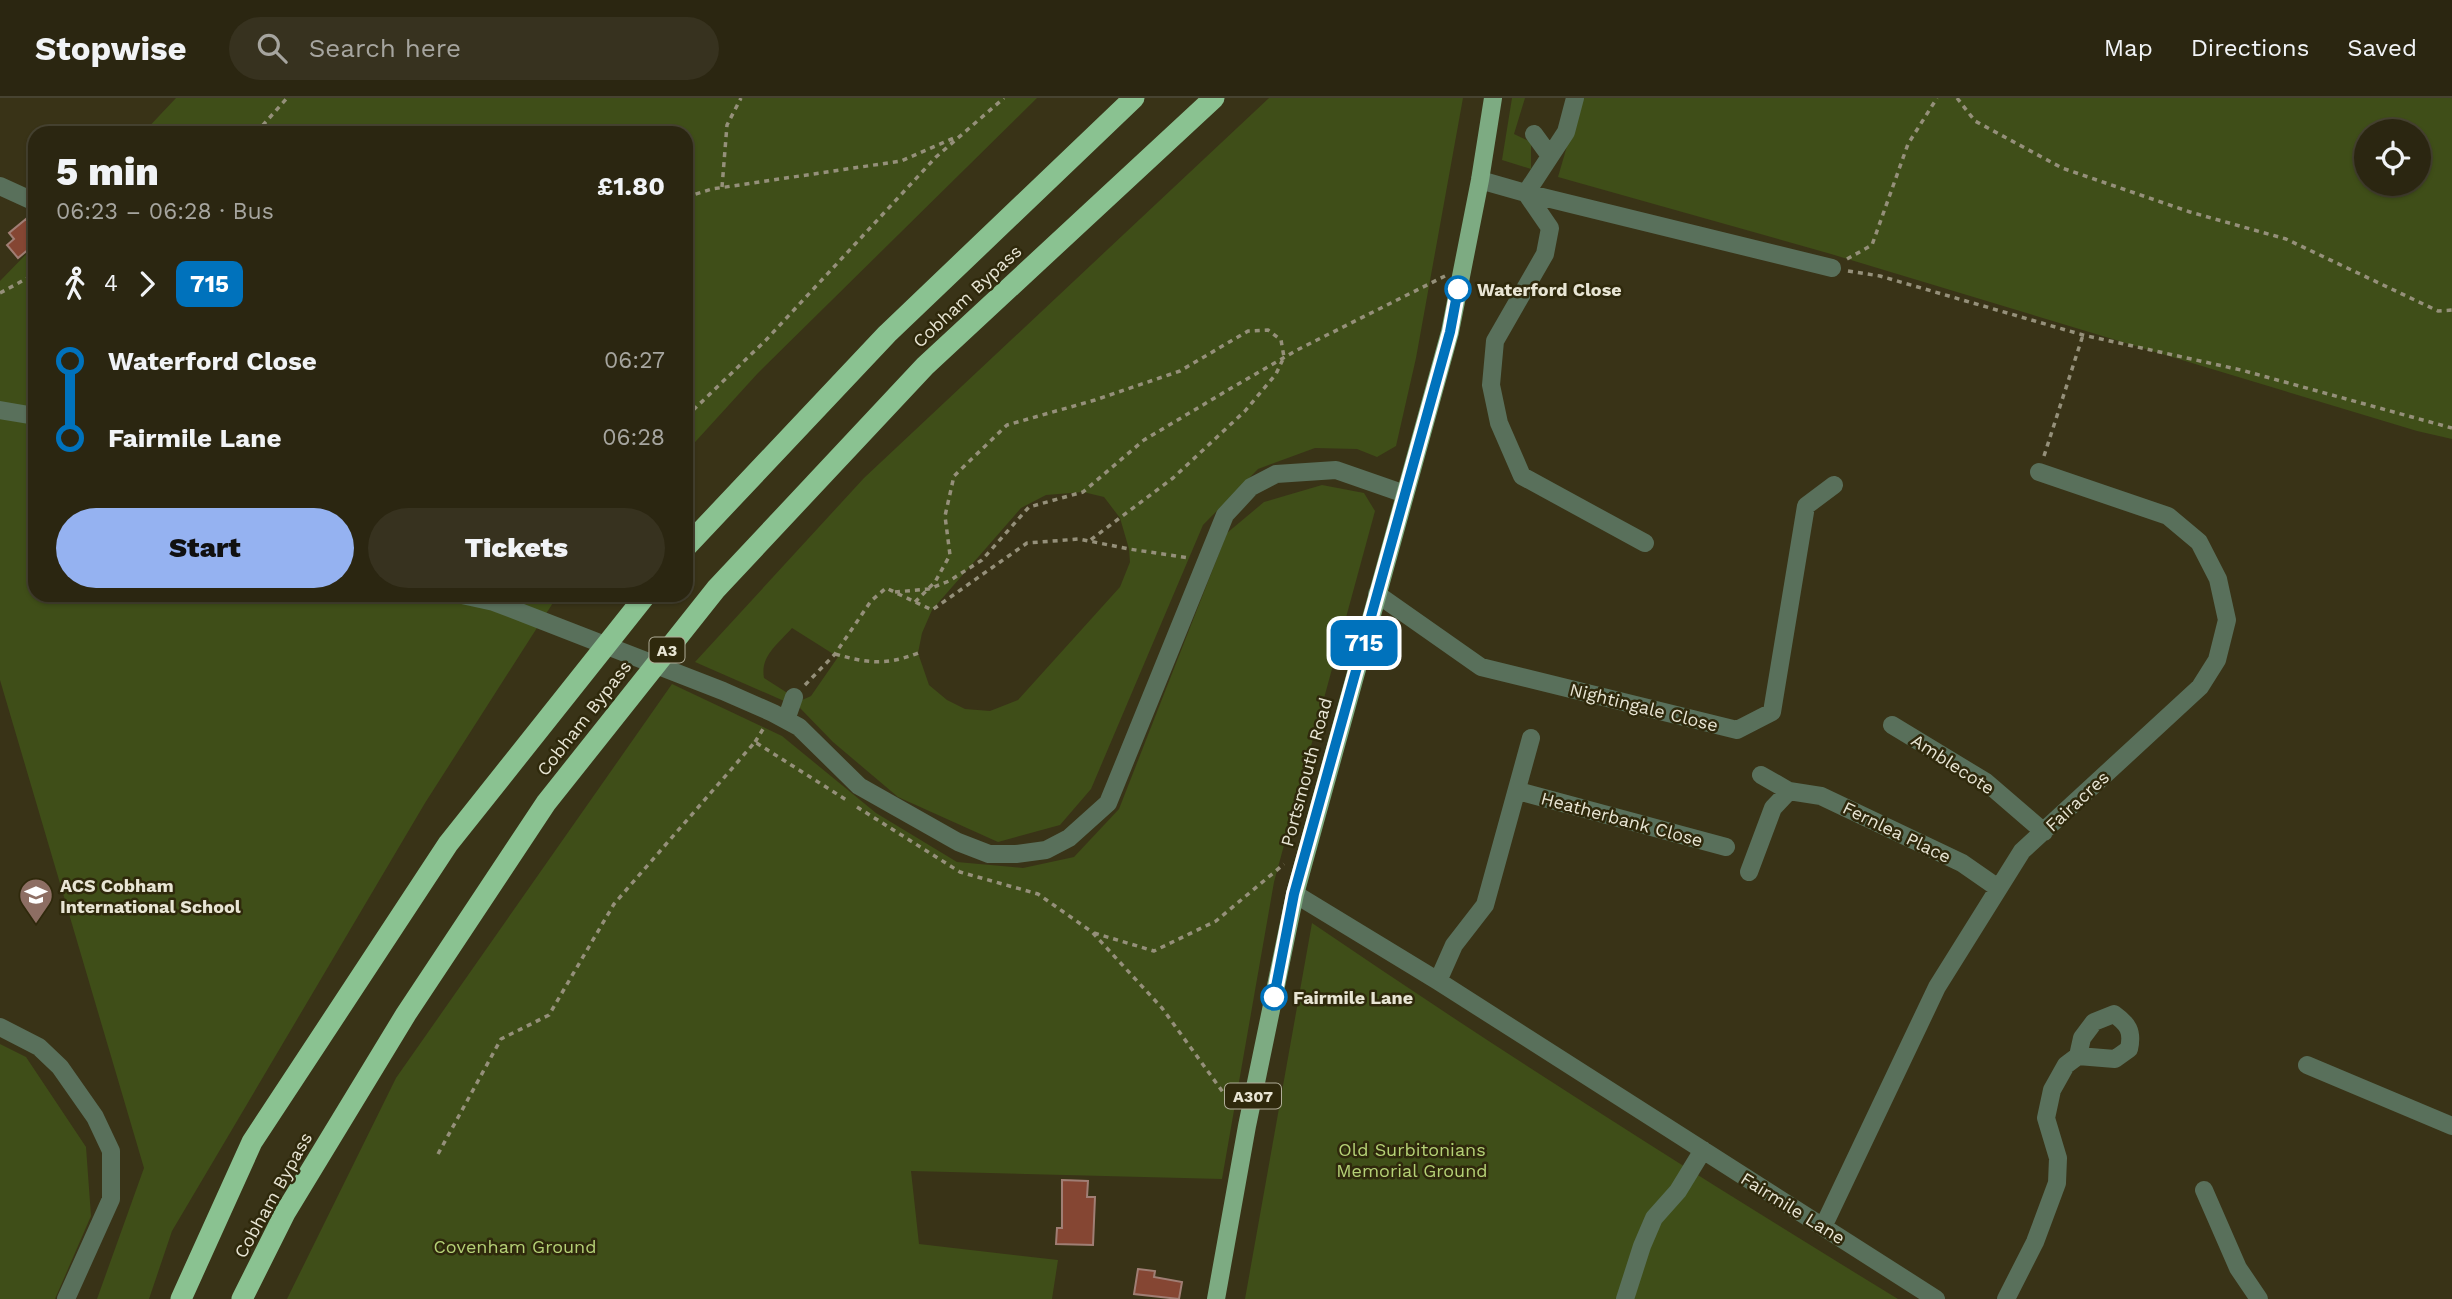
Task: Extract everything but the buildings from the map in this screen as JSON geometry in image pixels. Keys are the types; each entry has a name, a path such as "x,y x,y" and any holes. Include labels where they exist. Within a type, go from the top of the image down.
{"highway":[{"name":"Cobham Bypass","path":"693,540 887,334 1134,98"},
{"name":"Cobham Bypass","path":"242,1299 285,1213 399,1026 538,814 716,589 925,366 1214,98"},
{"name":"Cobham Bypass","path":"181,1299 252,1142 448,844 640,602"}],"main road":[{"name":"Portsmouth Road","path":"1216,1299 1247,1126 1294,894 1450,332 1493,98"}],"street":[{"path":"1526,193 1566,132 1576,98"},
{"path":"1534,134 1550,156"},
{"path":"1480,180 1832,268"},
{"path":"0,186 28,199"},
{"path":"1526,193 1550,228 1545,254 1495,341 1491,386 1499,423 1522,476 1645,543"},
{"path":"0,410 28,415"},
{"path":"494,602 723,691 777,720 799,727 859,786 958,842 989,854 1046,850 1069,838 1108,803 1225,516 1251,487 1276,474 1336,470 1405,494"},
{"name":"Fairacres","path":"1823,1227 1937,987 2022,851 2200,687 2217,660 2227,620 2218,579 2199,542 2168,516 2039,472"},
{"name":"Nightingale Close","path":"1377,594 1481,667 1737,730 1772,712 1806,506 1835,485"},
{"path":"777,720 794,697"},
{"name":"Amblecote","path":"1892,725 1986,782 2045,832"},
{"path":"1438,981 1454,945 1485,905 1531,738"},
{"name":"Fernlea Place","path":"1761,775 1789,791 1821,796 1962,863 1998,887"},
{"name":"Heatherbank Close","path":"1518,791 1726,847"},
{"path":"1749,872 1773,808 1789,791"},
{"name":"Fairmile Lane","path":"1294,894 1438,981 1936,1299"},
{"path":"0,1027 39,1047 60,1067 95,1117 111,1151 111,1199 66,1299"},
{"path":"2006,1299 2035,1242 2057,1182 2058,1158 2046,1118 2052,1090 2066,1065 2078,1056"},
{"path":"2307,1065 2452,1126"},
{"path":"1625,1299 1654,1217 1678,1191 1703,1150"},
{"path":"2204,1190 2238,1268 2259,1299"}],"path":[{"path":"262,126 287,98"},
{"path":"722,187 727,125 741,98"},
{"path":"693,410 766,340 936,157 1004,98"},
{"path":"1832,268 1872,246 1908,144 1937,98"},
{"path":"1957,98 1975,121 2062,169 2190,212 2286,239 2438,311 2452,310"},
{"path":"693,195 722,187 901,161 961,135"},
{"path":"895,592 929,589 949,581 982,559 1029,507 1083,492 1144,440 1284,358 1463,268"},
{"path":"1832,268 1880,276 2083,335 2241,370 2452,428"},
{"path":"0,293 28,278"},
{"path":"915,602 935,582 950,555 945,516 954,476 1007,425 1095,400 1180,371 1248,331 1268,330 1281,340 1284,358 1276,373 1245,411 1173,478 1089,541"},
{"path":"2039,472 2083,335"},
{"path":"794,697 835,654 872,601 886,588 932,610 1027,543 1079,539 1129,550 1188,558"},
{"path":"835,654 868,663 903,659 918,653"},
{"path":"438,1154 501,1038 549,1015 614,904 777,720"},
{"path":"755,742 960,872 1038,894 1092,932 1162,1008 1247,1126"},
{"path":"1092,932 1154,951 1216,921 1308,844"}],"green space":[{"path":"176,98 1037,98 758,373 693,444 693,126 150,126"},
{"path":"1269,98 1463,98 1416,358 1396,446 1377,457 1357,449 1315,448 1258,469 1203,525 1091,789 1060,825 998,842 898,797 833,742 800,708 695,662 864,478","holes":["1083,492 1104,497 1120,518 1130,562 1120,587 1018,700 990,711 965,709 947,700 929,685 918,653 922,633 932,610 1021,508 1046,495","792,628 838,657 811,696 800,701 764,678 763,670 767,657"]},
{"path":"1512,98 1525,98 1514,134 1531,142 1531,169 1502,160"},
{"path":"1581,98 2452,98 2452,439 2417,431 1831,254 1558,177"},
{"path":"28,252 28,602 554,602 425,803 172,1231 149,1299 97,1299 144,1168 0,680 0,281"},
{"name":"Covenham Ground","path":"1322,485 1364,493 1375,511 1274,882 1222,1179 911,1171 919,1244 1058,1260 1052,1299 287,1299 396,1078 672,684 782,736 876,813 957,862 1023,868 1074,857 1119,809 1227,533 1264,502"},
{"name":"Old Surbitonians Memorial Ground","path":"1312,923 1603,1115 1898,1299 1245,1299"},
{"path":"0,1044 26,1057 86,1147 91,1216 55,1299 0,1299"}],"bus line":[{"name":"715","path":"1274,997 1294,894 1450,332 1458,289"}],"place":[{"name":"Waterford Close","path":"1458,289"},
{"name":"ACS Cobham International School","path":"36,925"},
{"name":"Fairmile Lane","path":"1274,997"}]}
